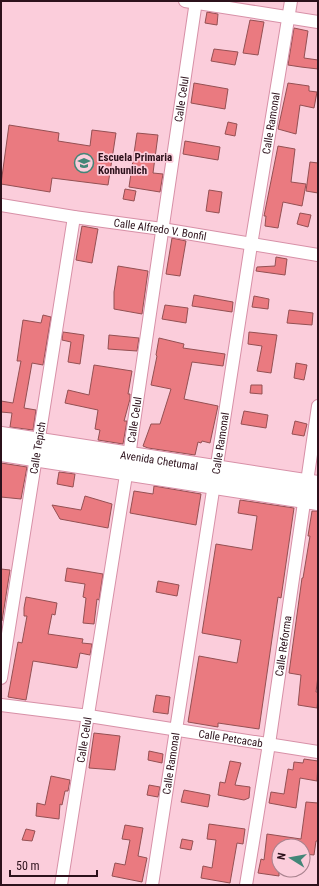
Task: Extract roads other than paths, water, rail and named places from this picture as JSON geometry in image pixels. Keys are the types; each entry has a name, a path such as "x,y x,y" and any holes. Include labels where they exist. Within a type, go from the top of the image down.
{"main road":[{"name":"Avenida Chetumal","path":"1,436 36,449 312,492"},
{"name":"Avenida Chetumal","path":"1,452 36,449"}],"street":[{"name":"Calle Ramonal","path":"152,885 251,245 291,1"},
{"path":"192,2 318,22"},
{"name":"Calle Celul","path":"61,885 128,464 162,230 192,2"},
{"name":"Calle Alfredo V. Bonfil","path":"1,205 318,255"},
{"name":"Calle Tepich","path":"1,678 36,449 74,217"},
{"name":"Calle Reforma","path":"246,885 312,492 318,406"},
{"name":"Calle Petcacab","path":"1,705 88,716 175,731 318,752"}],"place":[{"name":"Escuela Primaria Konhunlich","path":"84,163"}]}
